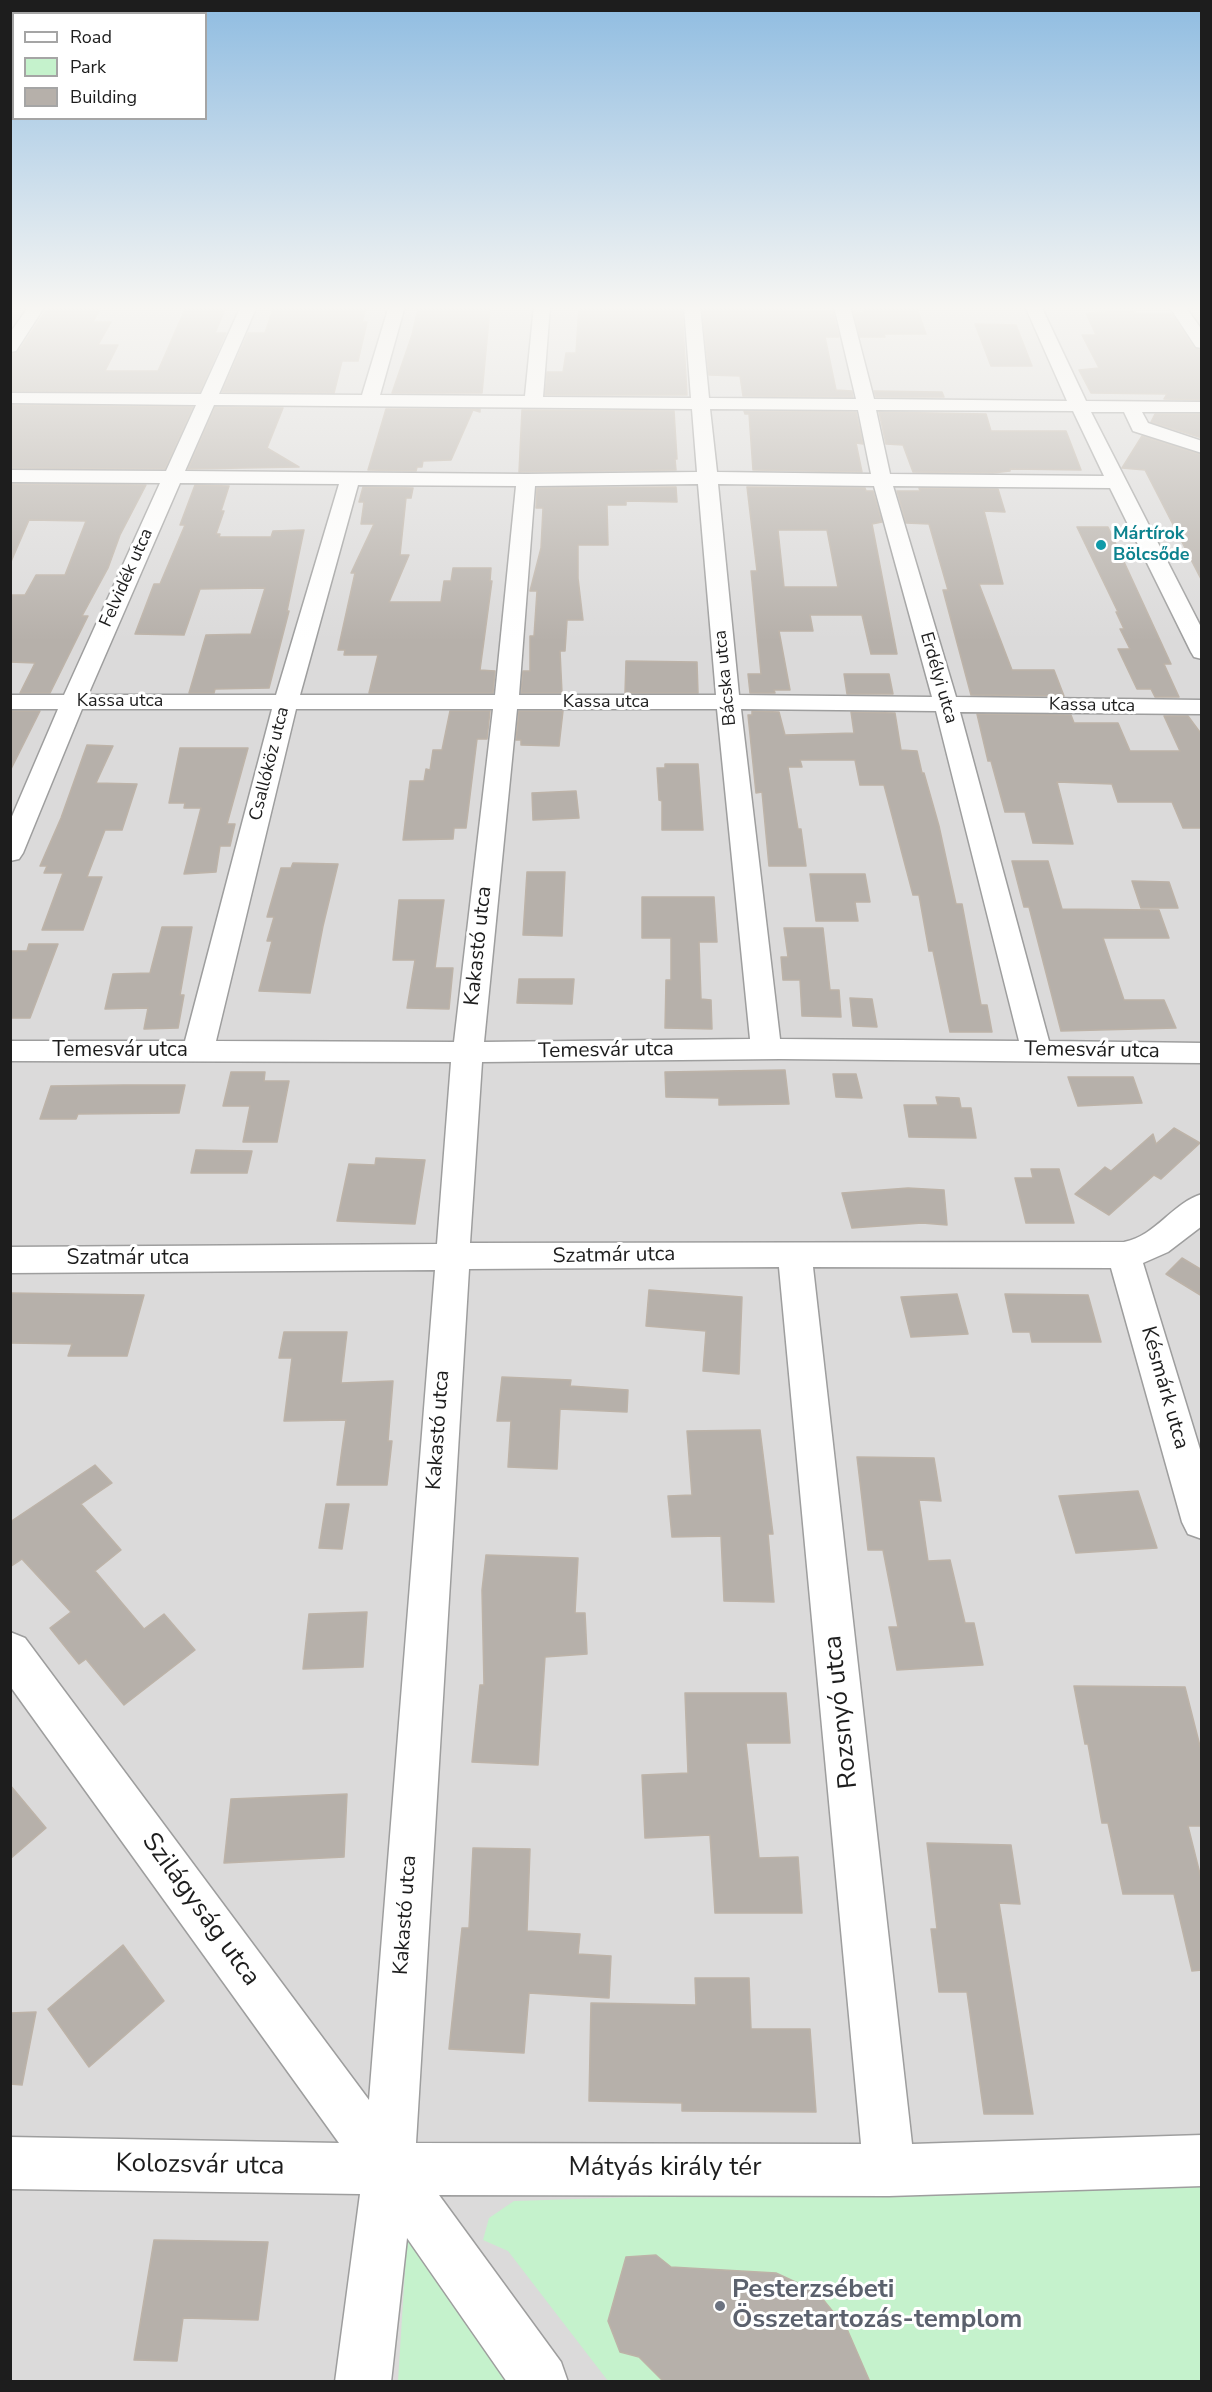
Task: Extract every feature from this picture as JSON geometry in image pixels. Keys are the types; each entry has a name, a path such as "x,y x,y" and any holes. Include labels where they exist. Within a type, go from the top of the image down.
{"street":[{"name":"Felvidék utca","path":"10,853 73,702 199,418"},
{"name":"Bácska utca","path":"701,418 728,702 765,1050"},
{"name":"Erdélyi utca","path":"869,418 882,480 946,704 1036,1050"},
{"path":"1085,418 1196,628 1202,652"},
{"path":"1092,430 1127,418"},
{"path":"1140,418 1202,447"},
{"path":"10,476 1118,482"},
{"name":"Csallóköz utca","path":"198,1051 286,702 350,479"},
{"name":"Kakastó utca","path":"363,2382 389,2169 467,1052 506,703 526,480"},
{"name":"Kassa utca","path":"10,702 728,702 1202,707"},
{"name":"Temesvár utca","path":"10,1051 1036,1050 1202,1053"},
{"name":"Szatmár utca","path":"10,1260 1124,1255 1140,1253 1156,1245 1202,1206"},
{"name":"Rozsnyó utca","path":"795,1255 889,2170"},
{"name":"Késmárk utca","path":"1124,1255 1202,1522"},
{"name":"Szilágyság utca","path":"10,1651 389,2169"},
{"name":"Mátyás király tér","path":"389,2169 889,2170 1202,2160"},
{"name":"Kolozsvár utca","path":"10,2163 389,2169"},
{"path":"389,2169 541,2382"}],"shaded area":[{"path":"11,418 1201,418 1201,2381 11,2381"}],"green space":[{"path":"1201,2179 1201,2381 608,2381 508,2251 483,2240 489,2218 514,2201"},
{"path":"407,2239 507,2381 398,2381"}],"building":[{"path":"10,418 188,418 165,469 10,468"},
{"path":"210,418 279,418 267,448 299,467 188,469"},
{"path":"383,418 470,418 451,460 423,461 422,467 417,467 416,471 368,470"},
{"path":"522,418 674,418 676,470 519,472"},
{"path":"749,418 857,418 863,444 856,443 862,472 753,470"},
{"path":"880,418 987,418 991,431 1066,431 1081,470 1010,469 1010,471 993,473 913,472 903,445 886,444"},
{"path":"1153,418 1202,418 1202,438 1151,422"},
{"path":"1142,436 1202,455 1202,581 1145,470 1122,468"},
{"path":"10,484 146,485 120,535 108,568 82,616 88,616 50,693 20,693 35,663 10,662 10,595 25,595 36,575 65,575 86,521 29,520 10,564"},
{"path":"195,485 229,486 216,534 220,534 219,537 271,537 273,531 304,530 287,611 289,611 269,688 215,689 214,693 189,693 206,635 251,634 265,588 200,589 184,635 135,634 154,584 160,584 185,525 180,525"},
{"path":"363,487 413,488 411,498 406,498 400,555 409,555 389,602 441,602 444,581 451,581 453,568 491,568 490,581 492,581 480,670 495,671 493,693 369,693 378,655 344,655 345,650 338,650 355,573 351,573 374,524 361,524 364,502 359,502"},
{"path":"676,487 677,502 626,501 626,505 607,505 608,545 578,545 578,578 583,620 567,620 565,651 560,651 562,693 521,693 523,671 530,671 530,636 534,636 537,591 530,591 541,548 543,508 536,508 537,488"},
{"path":"747,487 865,488 866,491 873,491 882,522 872,524 897,654 871,654 862,615 810,615 813,631 779,631 790,690 774,690 775,693 750,693 748,674 761,674 751,571 757,571","holes":["778,530 827,530 838,587 784,587"]},
{"path":"919,488 998,489 1005,512 984,511 1003,584 979,584 1012,670 1054,670 1064,696 971,695 943,590 948,590 929,524 906,523 897,491 920,491"},
{"path":"1077,527 1108,527 1171,664 1164,664 1179,697 1155,697 1151,689 1137,689 1118,649 1130,649 1120,629 1124,629 1116,612 1118,612"},
{"path":"626,661 697,662 698,693 625,693"},
{"path":"844,674 889,674 893,694 847,694"},
{"path":"10,711 40,711 10,771"},
{"path":"450,711 490,711 487,739 477,739 466,828 454,828 453,839 403,840 410,781 424,781 426,769 430,770 433,750 442,750"},
{"path":"519,711 563,711 559,746 521,745 521,740 516,740"},
{"path":"752,711 779,712 785,735 854,733 851,712 895,713 901,750 917,751 922,773 924,773 939,826 956,904 962,904 981,1005 987,1005 992,1032 950,1032 933,951 929,951 919,895 913,895 884,785 860,785 855,760 800,760 802,767 788,767 806,866 769,866 762,792 756,793 748,715 752,715"},
{"path":"977,714 1071,715 1074,723 1118,723 1130,751 1180,751 1164,716 1188,716 1202,735 1202,828 1183,828 1172,802 1118,802 1112,784 1057,782 1073,844 1033,843 1025,812 1005,812 991,761 988,761"},
{"path":"87,745 113,746 96,783 137,784 122,830 105,830 87,877 102,877 83,930 42,930 63,873 44,873 47,866 40,866 61,818"},
{"path":"180,748 248,748 227,824 235,824 230,846 220,846 216,872 184,874 201,808 184,808 185,803 169,803"},
{"path":"665,764 698,764 703,830 662,830 662,801 659,800 657,768 665,768"},
{"path":"576,791 579,818 533,820 532,793"},
{"path":"1012,861 1048,861 1062,909 1159,910 1169,938 1103,938 1124,1000 1164,1000 1176,1028 1061,1031 1029,907 1024,907"},
{"path":"293,863 338,864 310,993 259,991 272,941 267,941 274,917 267,917 281,868 291,868"},
{"path":"527,872 565,872 562,936 523,935"},
{"path":"810,874 865,874 870,902 855,902 858,921 816,921"},
{"path":"1132,881 1169,882 1178,908 1141,908"},
{"path":"642,897 714,897 717,942 699,942 701,999 711,1000 712,1029 665,1028 666,980 671,980 671,938 642,938"},
{"path":"399,900 444,900 435,968 453,968 449,1009 407,1008 415,960 393,960"},
{"path":"162,927 192,927 180,995 184,995 178,1028 144,1029 148,1008 105,1009 113,974 150,973"},
{"path":"784,928 823,928 830,990 839,990 841,1017 802,1016 800,980 783,980 781,957 788,957"},
{"path":"29,944 58,944 30,1018 10,1018 10,951 27,951"},
{"path":"519,979 574,979 572,1004 517,1003"},
{"path":"850,998 872,999 877,1027 853,1026"},
{"path":"785,1070 789,1104 719,1105 719,1098 666,1097 665,1072"},
{"path":"231,1072 265,1072 264,1081 289,1081 277,1142 243,1142 250,1106 223,1106"},
{"path":"833,1074 856,1074 862,1098 836,1097"},
{"path":"1068,1077 1133,1077 1142,1103 1078,1106"},
{"path":"185,1085 179,1113 78,1114 76,1119 40,1119 51,1086"},
{"path":"936,1097 959,1098 961,1108 971,1108 976,1138 909,1137 904,1105 938,1105"},
{"path":"1174,1128 1200,1143 1161,1179 1154,1175 1109,1215 1075,1194 1105,1167 1111,1171 1153,1134 1156,1144"},
{"path":"196,1150 252,1151 247,1173 191,1173"},
{"path":"376,1158 425,1160 415,1224 337,1221 349,1164 375,1165"},
{"path":"1031,1169 1059,1169 1074,1223 1026,1223 1015,1178 1033,1178"},
{"path":"908,1188 944,1190 947,1225 922,1223 852,1228 842,1193"},
{"path":"1182,1258 1202,1270 1202,1296 1166,1274"},
{"path":"649,1290 742,1297 739,1374 703,1371 706,1331 646,1326"},
{"path":"10,1293 144,1295 127,1356 68,1356 72,1344 10,1343"},
{"path":"957,1294 968,1334 911,1337 901,1297"},
{"path":"1005,1294 1088,1295 1101,1342 1032,1342 1030,1332 1013,1332"},
{"path":"284,1332 347,1332 341,1383 393,1381 388,1441 392,1441 387,1485 337,1485 346,1420 284,1421 292,1358 279,1358"},
{"path":"502,1377 571,1380 570,1386 628,1390 627,1412 560,1409 557,1469 508,1467 511,1421 497,1421"},
{"path":"760,1430 773,1534 768,1534 774,1602 724,1601 721,1536 672,1537 668,1496 692,1495 687,1431"},
{"path":"857,1457 934,1458 941,1501 919,1500 928,1561 950,1560 965,1623 974,1623 983,1665 897,1670 889,1627 898,1627 883,1550 868,1550"},
{"path":"95,1465 112,1483 81,1504 121,1550 95,1571 144,1629 164,1614 195,1650 124,1705 86,1659 79,1664 50,1628 71,1612 22,1559 10,1567 10,1522"},
{"path":"1138,1491 1157,1548 1076,1553 1059,1496"},
{"path":"326,1504 349,1504 342,1549 319,1548"},
{"path":"486,1555 578,1558 575,1613 585,1613 587,1654 545,1657 538,1765 472,1762 480,1685 484,1685 482,1590"},
{"path":"367,1612 363,1667 303,1669 309,1614"},
{"path":"1074,1686 1185,1687 1202,1754 1202,1826 1188,1826 1202,1882 1202,1970 1192,1971 1174,1894 1123,1894 1108,1823 1102,1823 1088,1744 1085,1744"},
{"path":"685,1693 786,1693 790,1743 746,1743 759,1858 798,1857 802,1913 715,1913 710,1835 645,1838 642,1775 688,1773"},
{"path":"10,1785 46,1828 10,1859"},
{"path":"347,1794 344,1857 224,1863 231,1799"},
{"path":"927,1843 1011,1845 1020,1904 999,1903 1033,2114 984,2114 967,1992 939,1992 931,1929 937,1929"},
{"path":"473,1848 530,1849 527,1931 580,1934 578,1954 611,1956 609,1998 529,1993 524,2053 449,2049 462,1928 469,1928"},
{"path":"123,1945 164,2001 89,2067 48,2009"},
{"path":"695,1978 749,1978 751,2029 810,2029 816,2112 682,2111 682,2103 589,2101 591,2003 696,2005"},
{"path":"36,2012 22,2085 10,2084 10,2013"},
{"path":"154,2240 268,2242 258,2320 183,2318 177,2361 134,2360"},
{"name":"Pesterzsébeti Összetartozás-templom","path":"656,2255 671,2267 776,2273 817,2292 847,2329 870,2382 664,2382 639,2357 620,2352 608,2321 626,2257"}],"place":[{"name":"Mártírok Bölcsőde","path":"1101,545"},
{"name":"Pesterzsébeti Összetartozás-templom","path":"720,2306"}]}
